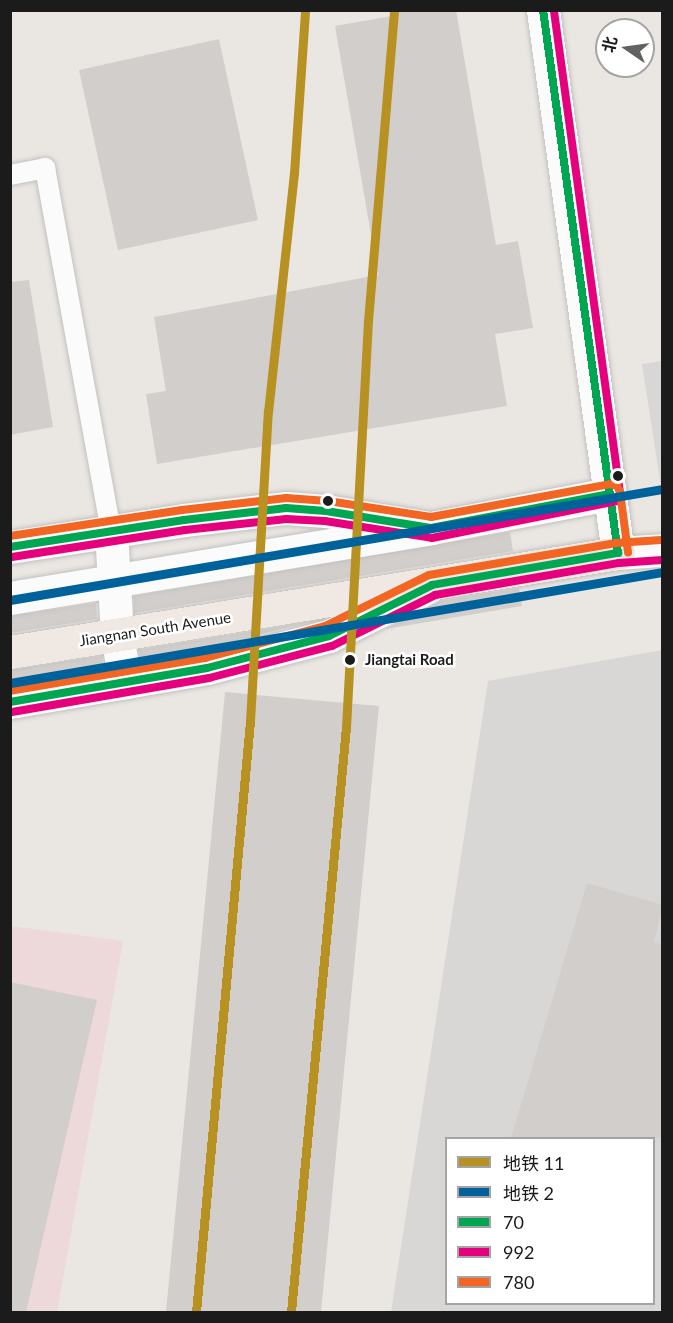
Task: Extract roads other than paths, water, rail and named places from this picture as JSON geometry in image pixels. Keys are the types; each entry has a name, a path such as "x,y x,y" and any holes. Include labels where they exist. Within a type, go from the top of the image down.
{"main road":[{"name":"Jiangnan South Avenue","path":"10,652 618,553"}],"street":[{"path":"543,10 618,553 663,550"},
{"path":"10,598 113,583 431,528 610,494"},
{"path":"10,547 286,508 326,510 431,528"},
{"path":"111,531 117,635 124,682"},
{"path":"10,702 207,668 329,636 432,585"}],"lane":[{"path":"10,175 45,168 111,531"}],"metro line":[{"name":"11","path":"196,1312 250,721 268,412 294,173 305,10"},
{"name":"11","path":"291,1312 346,727 368,321 394,10"},
{"name":"2","path":"10,600 662,489"},
{"name":"2","path":"10,683 662,572"}],"place":[{"name":"Jiangtai Road","path":"350,660"}]}
